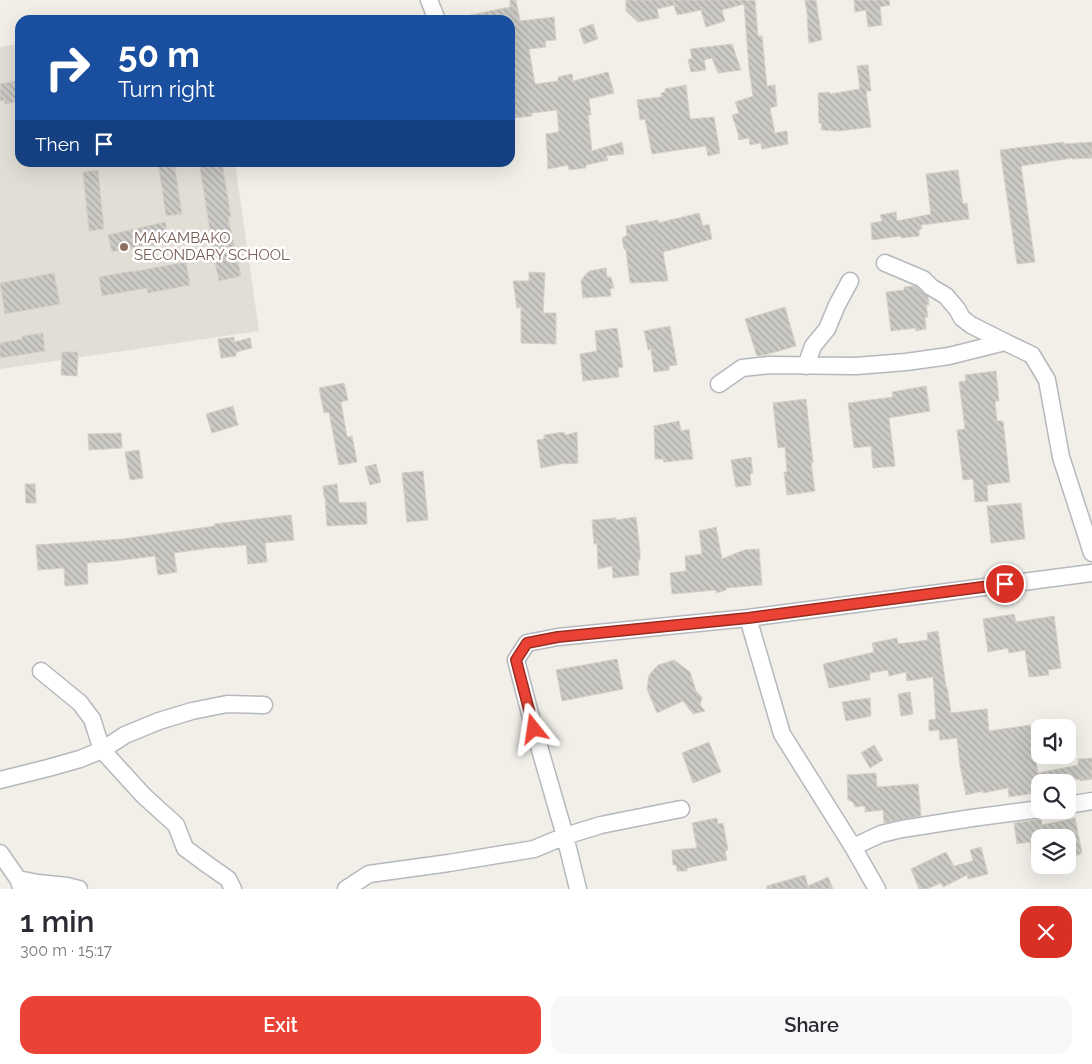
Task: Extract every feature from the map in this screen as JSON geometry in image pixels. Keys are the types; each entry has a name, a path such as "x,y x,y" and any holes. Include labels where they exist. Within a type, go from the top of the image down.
{"street":[{"path":"430,0 435,15"},
{"path":"886,263 922,279 946,296 962,318 971,325 1032,355 1047,380 1061,456 1092,553"},
{"path":"806,366 813,346 827,329 850,281"},
{"path":"719,384 742,368 770,365 856,366 906,362 949,356 1005,342"},
{"path":"578,889 516,660 527,643 558,637 748,618 1092,573"},
{"path":"748,618 782,734 877,889"},
{"path":"41,671 80,703 92,719 102,750 144,796 176,826 185,848 228,879 233,889"},
{"path":"0,780 48,768 102,750 125,735 159,721 192,711 227,704 264,705"},
{"path":"1076,804 1092,801"},
{"path":"346,889 369,874 449,863 534,848 601,825 681,809"},
{"path":"853,847 881,834 902,829 1031,810"},
{"path":"0,853 20,884 38,883 79,889"}],"shaded area":[{"name":"MAKAMBAKO SECONDARY SCHOOL","path":"15,45 15,167 236,167 259,331 0,369 0,47"}],"building":[{"path":"510,0 516,0 520,21 554,17 556,40 545,41 546,47 529,49 535,84 558,81 558,77 572,74 573,81 608,72 614,93 589,99 591,115 588,115 592,151 622,142 624,154 606,156 608,160 586,165 586,168 569,170 568,165 548,169 546,134 559,132 557,110 532,113 532,116 515,118 515,15 470,15 510,7"},
{"path":"626,0 755,0 758,36 762,36 767,86 775,85 777,106 770,108 775,133 787,131 788,144 762,149 761,143 750,145 749,138 739,140 732,115 739,113 735,102 753,96 744,4 722,10 725,21 706,27 701,10 677,15 674,5 657,9 659,18 638,22 626,11"},
{"path":"805,0 816,0 822,40 809,43"},
{"path":"854,0 889,0 890,5 880,7 882,25 868,27 866,10 855,12"},
{"path":"593,24 598,39 584,44 579,29"},
{"path":"732,44 741,70 718,73 712,58 704,60 706,70 691,72 688,60 692,58 690,49"},
{"path":"868,65 871,91 866,91 871,127 840,131 821,130 818,93 829,92 830,94 860,89 857,66"},
{"path":"15,81 15,102 5,104 4,100 0,101 0,84"},
{"path":"686,85 690,119 714,117 720,153 708,156 706,146 652,154 645,119 640,120 637,100 661,97 661,93 665,92 665,89"},
{"path":"1064,142 1064,144 1092,142 1092,158 1072,158 1021,166 1035,262 1017,264 1000,150"},
{"path":"159,167 175,167 182,214 166,216"},
{"path":"200,167 223,167 231,217 228,217 241,276 219,281 208,232 210,231"},
{"path":"98,170 104,229 89,231 83,172"},
{"path":"958,170 963,204 967,203 969,219 921,225 922,229 919,230 919,236 901,238 901,236 872,240 871,223 882,221 880,215 896,212 897,221 931,214 926,174"},
{"path":"699,213 703,226 709,224 712,239 663,252 668,281 630,283 626,250 624,249 622,238 627,235 626,226 658,220 658,223"},
{"path":"165,222 170,241 112,252 108,235"},
{"path":"186,262 190,285 148,293 147,288 102,296 99,277"},
{"path":"606,268 607,277 611,277 614,288 610,289 611,296 583,298 581,280 589,271"},
{"path":"529,272 545,273 543,313 556,313 556,344 521,343 521,307 517,308 513,281 529,281"},
{"path":"54,273 60,304 5,314 0,283"},
{"path":"914,286 928,297 929,305 926,305 928,317 925,317 926,329 916,331 915,328 891,331 886,292 904,290 904,287"},
{"path":"785,307 796,346 757,356 745,319"},
{"path":"670,326 677,365 669,366 669,370 654,372 651,349 648,350 644,331"},
{"path":"617,328 623,367 618,368 619,377 583,381 580,354 597,351 595,331"},
{"path":"43,333 45,351 0,358 0,343 22,339 22,336"},
{"path":"234,337 234,342 250,338 252,348 236,352 236,356 221,358 218,339"},
{"path":"62,352 78,352 77,376 61,375"},
{"path":"996,371 999,401 995,401 997,421 1003,421 1010,482 987,485 988,501 975,502 973,479 963,480 957,430 965,429 959,382 966,381 965,375"},
{"path":"344,383 348,400 341,402 347,437 352,436 357,462 339,465 329,412 324,413 319,388"},
{"path":"926,386 930,411 889,418 895,466 873,468 871,446 854,448 848,403 893,397 892,392"},
{"path":"806,399 815,491 787,495 784,472 787,472 785,447 778,448 773,403"},
{"path":"233,406 238,425 212,433 206,414"},
{"path":"679,421 681,431 689,429 693,459 664,462 663,459 655,459 654,426"},
{"path":"564,432 566,435 577,432 578,463 565,463 541,468 537,440 544,439 544,435"},
{"path":"121,433 122,448 89,450 88,434"},
{"path":"139,450 143,478 130,480 125,452"},
{"path":"751,457 753,473 750,474 751,485 736,487 731,460"},
{"path":"376,464 381,482 370,485 365,467"},
{"path":"423,471 428,520 407,522 402,473"},
{"path":"25,484 35,484 36,503 26,503"},
{"path":"337,484 339,503 366,502 367,524 327,526 323,486"},
{"path":"1021,503 1025,539 991,543 987,506"},
{"path":"291,515 294,540 265,543 267,562 248,564 246,545 174,553 177,572 158,575 155,556 87,563 88,584 65,586 64,568 38,570 36,545 122,539 215,526 214,524"},
{"path":"636,517 640,551 640,560 638,560 639,575 613,578 612,566 598,569 597,543 594,544 592,520 616,518 616,520"},
{"path":"716,527 722,559 744,550 759,549 762,585 726,588 726,590 716,593 716,590 672,594 670,573 686,571 685,556 702,554 699,531"},
{"path":"1014,614 1016,622 1054,616 1061,668 1048,670 1049,675 1029,677 1025,650 1009,653 1008,648 988,652 983,619"},
{"path":"938,631 951,713 987,709 989,731 1030,725 1031,764 1036,764 1038,773 1078,765 1078,759 1092,758 1092,779 1080,781 1080,779 1076,780 1076,774 1031,774 1031,794 1009,797 1008,788 966,795 957,738 940,740 939,730 929,731 929,720 936,719 933,677 907,681 906,672 889,676 888,670 870,673 870,680 829,688 823,664 874,652 872,643 897,638 898,644 928,640 927,633"},
{"path":"617,659 623,689 562,701 556,670"},
{"path":"674,660 690,672 696,691 702,697 700,705 705,711 693,714 683,701 657,713 647,689 649,675 658,665"},
{"path":"910,692 913,714 901,716 898,694"},
{"path":"870,698 871,716 846,721 842,702"},
{"path":"709,742 721,772 693,783 682,753"},
{"path":"874,745 883,760 870,768 861,753"},
{"path":"876,773 877,787 918,784 921,816 884,823 883,810 865,812 865,806 855,807 853,802 848,800 847,775"},
{"path":"717,818 718,824 723,823 728,850 725,851 727,860 687,868 687,871 677,871 676,865 673,865 672,850 697,848 692,823"},
{"path":"1041,819 1042,825 1075,819 1082,853 1076,856 1076,829 1031,829 1031,851 1030,842 1017,844 1014,823"},
{"path":"981,847 988,874 968,879 967,875 943,887 941,883 927,889 919,889 911,869 946,852 954,866 973,861 970,850"},
{"path":"805,875 808,886 828,877 833,889 767,889 767,886"}],"place":[{"name":"MAKAMBAKO SECONDARY SCHOOL","path":"124,247"}],"route":[{"path":"534,729 516,660 527,643 558,637 748,618 1005,584"}]}
